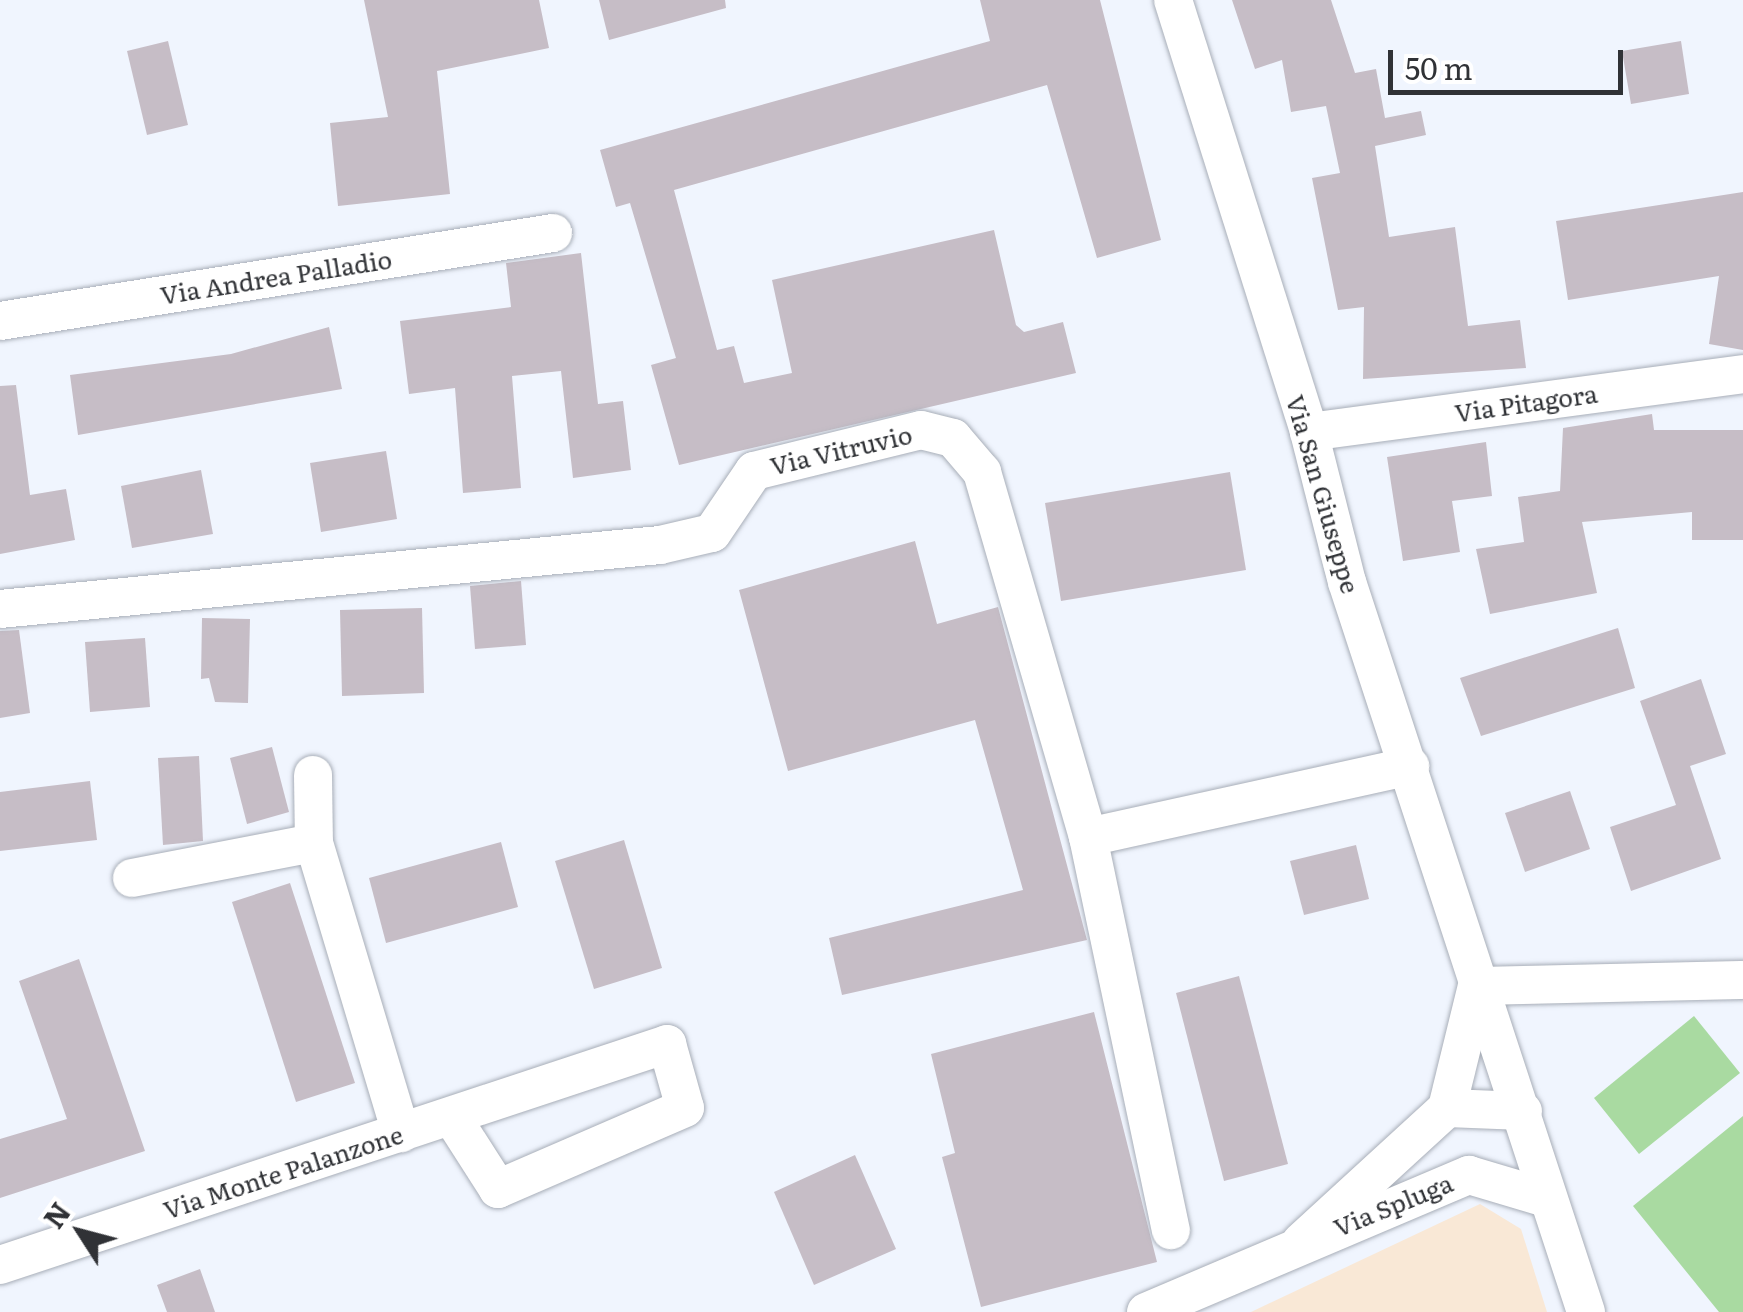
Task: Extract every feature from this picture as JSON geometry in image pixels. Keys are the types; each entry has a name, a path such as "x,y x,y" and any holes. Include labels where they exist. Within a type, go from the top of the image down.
{"street":[{"name":"Via San Giuseppe","path":"1173,0 1309,432 1347,582 1410,766 1477,986 1522,1111 1544,1197 1586,1312"},
{"name":"Via Andrea Palladio","path":"0,322 552,232"},
{"name":"Via Pitagora","path":"1309,432 1743,374"},
{"name":"Via Vitruvio","path":"0,609 660,545 712,532 754,471 921,430 953,438 982,472 1088,837 1172,1230"},
{"path":"1088,837 1410,766"},
{"path":"313,775 314,843 401,1134"},
{"path":"132,878 314,843"},
{"path":"1522,1111 1448,1108 1477,986 1743,980"},
{"name":"Via Monte Palanzone","path":"0,1265 667,1044 685,1108 498,1190 452,1116"},
{"name":"Via Spluga","path":"1301,1242 1448,1108"},
{"name":"Via Spluga","path":"1146,1312 1301,1242 1470,1175 1544,1197"}],"shaded area":[{"path":"1480,1204 1521,1229 1547,1312 1251,1312"}],"green space":[{"path":"1694,1016 1740,1073 1639,1154 1594,1098"},
{"path":"1743,1116 1743,1312 1719,1312 1633,1206"}],"building":[{"path":"364,0 539,0 549,48 437,71 450,194 338,206 330,123 388,117"},
{"path":"599,0 725,0 726,8 609,40"},
{"path":"980,0 1100,0 1161,240 1097,258 1047,85 674,190 717,350 734,346 744,383 792,373 772,280 994,230 1016,325 1024,332 1063,322 1076,373 679,465 651,365 676,358 630,203 616,207 600,150 990,41"},
{"path":"1232,0 1331,0 1355,73 1376,69 1385,118 1421,111 1426,135 1375,146 1389,237 1455,227 1468,326 1520,320 1526,368 1363,379 1364,307 1338,310 1312,178 1340,173 1326,106 1291,112 1282,60 1255,69"},
{"path":"168,41 188,125 147,135 127,51"},
{"path":"1681,41 1689,94 1631,104 1622,51"},
{"path":"1743,192 1743,350 1709,344 1719,276 1568,300 1556,221"},
{"path":"581,253 598,404 623,401 631,470 573,478 561,371 512,376 521,488 463,493 455,388 409,394 400,321 511,307 506,263"},
{"path":"329,327 342,389 78,435 70,375 231,354"},
{"path":"16,385 30,495 66,489 75,540 0,554 0,386"},
{"path":"1652,414 1654,430 1743,430 1743,540 1692,540 1692,512 1582,522 1597,593 1490,614 1476,549 1524,542 1518,497 1560,491 1563,428"},
{"path":"1486,442 1492,496 1452,501 1460,552 1403,561 1387,457"},
{"path":"386,451 397,519 321,532 310,463"},
{"path":"201,470 213,534 132,548 121,486"},
{"path":"1230,472 1246,570 1061,601 1045,503"},
{"path":"915,541 937,624 998,607 1087,940 842,995 829,938 1023,890 975,720 788,771 739,590"},
{"path":"521,581 526,645 475,649 470,586"},
{"path":"422,608 424,693 342,696 340,610"},
{"path":"202,618 250,619 248,703 215,702 209,678 201,679"},
{"path":"1618,628 1635,688 1481,736 1460,678"},
{"path":"19,630 30,713 0,718 0,631"},
{"path":"145,638 150,707 90,712 85,642"},
{"path":"1701,679 1726,754 1690,766 1721,859 1631,891 1610,827 1676,805 1640,701"},
{"path":"272,747 289,812 247,824 230,758"},
{"path":"199,756 203,841 163,845 158,758"},
{"path":"90,781 97,840 0,851 0,792"},
{"path":"1570,791 1590,849 1525,872 1505,813"},
{"path":"624,840 662,968 594,989 555,861"},
{"path":"501,842 518,907 386,943 369,878"},
{"path":"1356,845 1369,899 1304,915 1290,861"},
{"path":"290,883 355,1083 296,1102 232,902"},
{"path":"79,959 145,1151 0,1198 0,1139 67,1119 19,981"},
{"path":"1239,976 1288,1164 1224,1181 1176,993"},
{"path":"1094,1012 1157,1262 981,1307 942,1157 955,1153 931,1054"},
{"path":"855,1155 896,1249 814,1285 774,1192"},
{"path":"200,1269 215,1312 167,1312 157,1285"}]}
